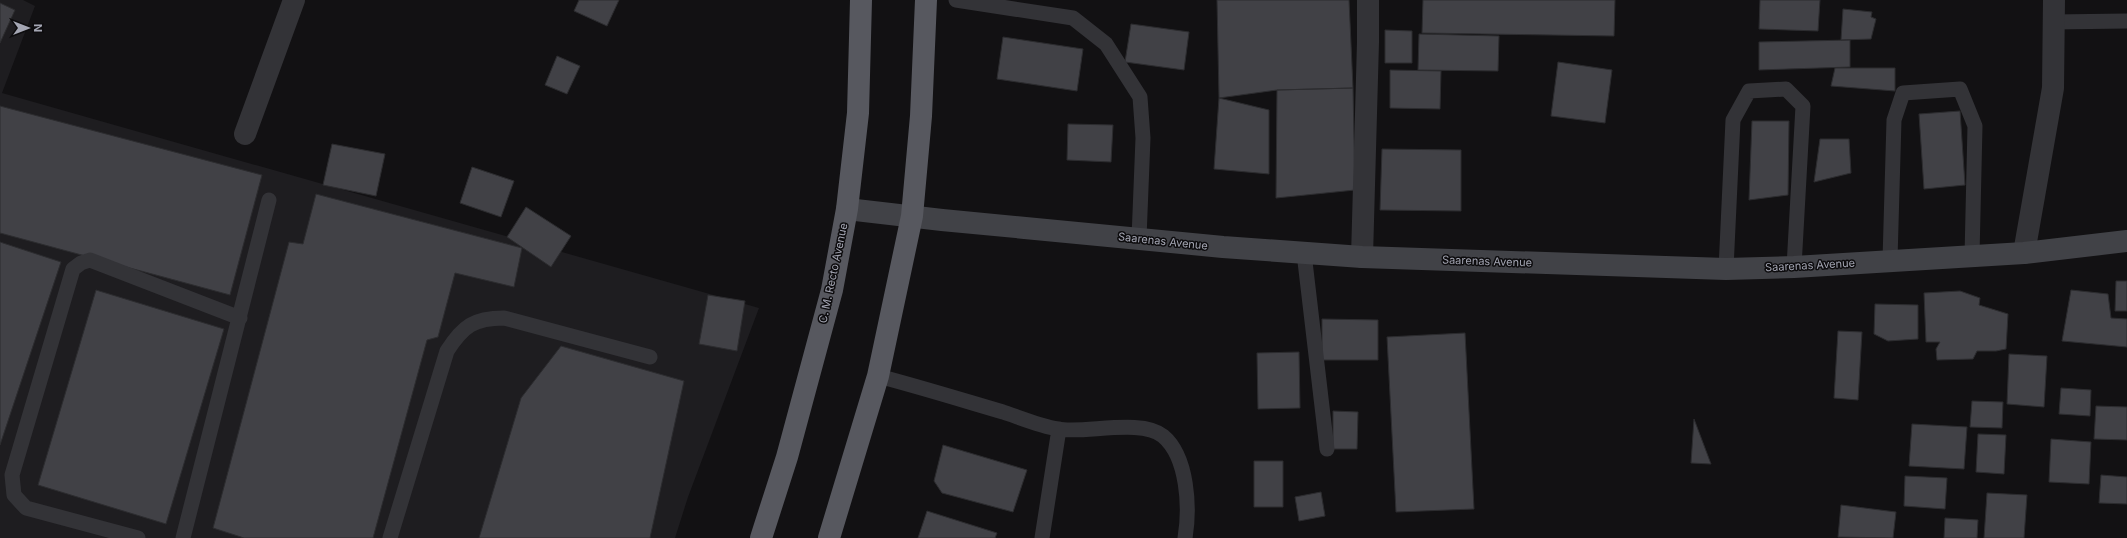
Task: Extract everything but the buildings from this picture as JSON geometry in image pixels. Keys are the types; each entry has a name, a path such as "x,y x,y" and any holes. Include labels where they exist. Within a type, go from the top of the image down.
{"highway":[{"name":"C. M. Recto Avenue","path":"761,538 787,457 832,290 847,209 858,113 861,0"},
{"path":"829,538 878,376 912,216 921,116 926,0"}],"main road":[{"name":"Saarenas Avenue","path":"847,209 1139,238 1362,257 1726,269 1794,267 2024,253 2127,241"}],"street":[{"path":"245,134 294,0"},
{"path":"1362,257 1368,0"},
{"path":"2024,253 2053,88 2054,0"}],"lane":[{"path":"956,0 1073,18 1106,44 1140,97 1143,138 1139,238"},
{"path":"2053,22 2127,21"},
{"path":"1726,269 1733,120 1749,90 1786,89 1802,106 1794,267"},
{"path":"1890,260 1894,120 1903,93 1960,89 1975,126 1972,256"},
{"path":"183,538 269,200"},
{"path":"1304,253 1327,449"},
{"path":"138,538 26,508 14,495 12,475 72,269 81,263 90,260 240,318"},
{"path":"390,538 447,351 456,336 472,324 484,318 504,318 650,357"},
{"path":"878,376 1059,429 1135,428 1149,429 1162,435 1172,446 1187,486 1188,518 1185,538"},
{"path":"1042,538 1059,429"}],"shaded area":[{"path":"0,0 23,0 35,6 2,93 759,308 688,497 675,538 0,538"}]}
